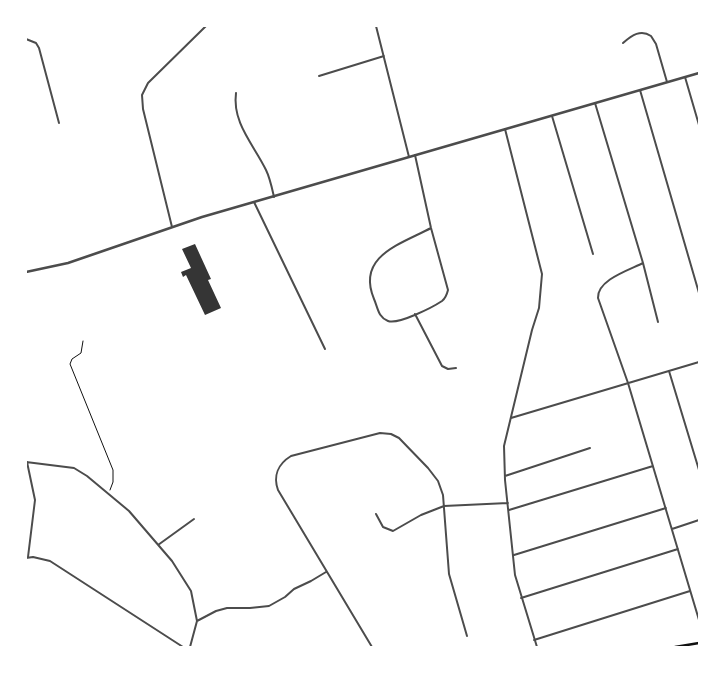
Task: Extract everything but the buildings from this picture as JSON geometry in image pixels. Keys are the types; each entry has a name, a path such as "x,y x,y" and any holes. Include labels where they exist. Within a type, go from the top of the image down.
{"main road":[{"path":"675,647 699,643"}],"street":[{"path":"172,228 143,109 142,95 150,80 205,26"},
{"path":"376,26 409,157"},
{"path":"623,43 630,36 640,33 652,36 656,44 667,82"},
{"path":"26,40 36,43 39,48 59,123"},
{"path":"319,76 384,56"},
{"path":"26,272 68,263 254,202 699,73"},
{"path":"685,77 699,125"},
{"path":"640,90 699,293"},
{"path":"236,93 235,99 240,122 245,135 268,172 274,197"},
{"path":"595,103 643,263 658,322"},
{"path":"552,116 593,254"},
{"path":"505,130 540,262 542,285 540,308 532,330 504,446 505,476 515,575 537,647"},
{"path":"415,156 431,228 447,284 447,293 442,301 396,322 388,321 382,317 369,287 370,276 374,264 384,253 431,228"},
{"path":"254,202 325,349"},
{"path":"643,263 603,284 598,292 599,301 628,383 699,620"},
{"path":"414,314 442,366 448,369 456,368"},
{"path":"511,418 699,362"},
{"path":"668,371 699,470"},
{"path":"372,647 326,572 277,485 278,469 284,460 291,456 380,434 391,434 403,442 436,477 443,495 449,574 467,636"},
{"path":"505,476 590,448"},
{"path":"183,647 50,561 27,558 35,500 26,462 74,468 87,476 129,511 181,574 191,592 197,621 190,647"},
{"path":"509,510 653,466"},
{"path":"376,514 383,527 393,530 421,515 444,506 508,503"},
{"path":"513,555 666,508"},
{"path":"158,545 194,519"},
{"path":"672,529 699,520"},
{"path":"521,598 678,549"},
{"path":"197,621 216,611 227,608 269,606 285,597 294,589 312,581 326,572"},
{"path":"534,640 690,591"}],"path":[{"path":"83,341 81,353 72,359 70,364 113,470 113,482 108,493"}]}
